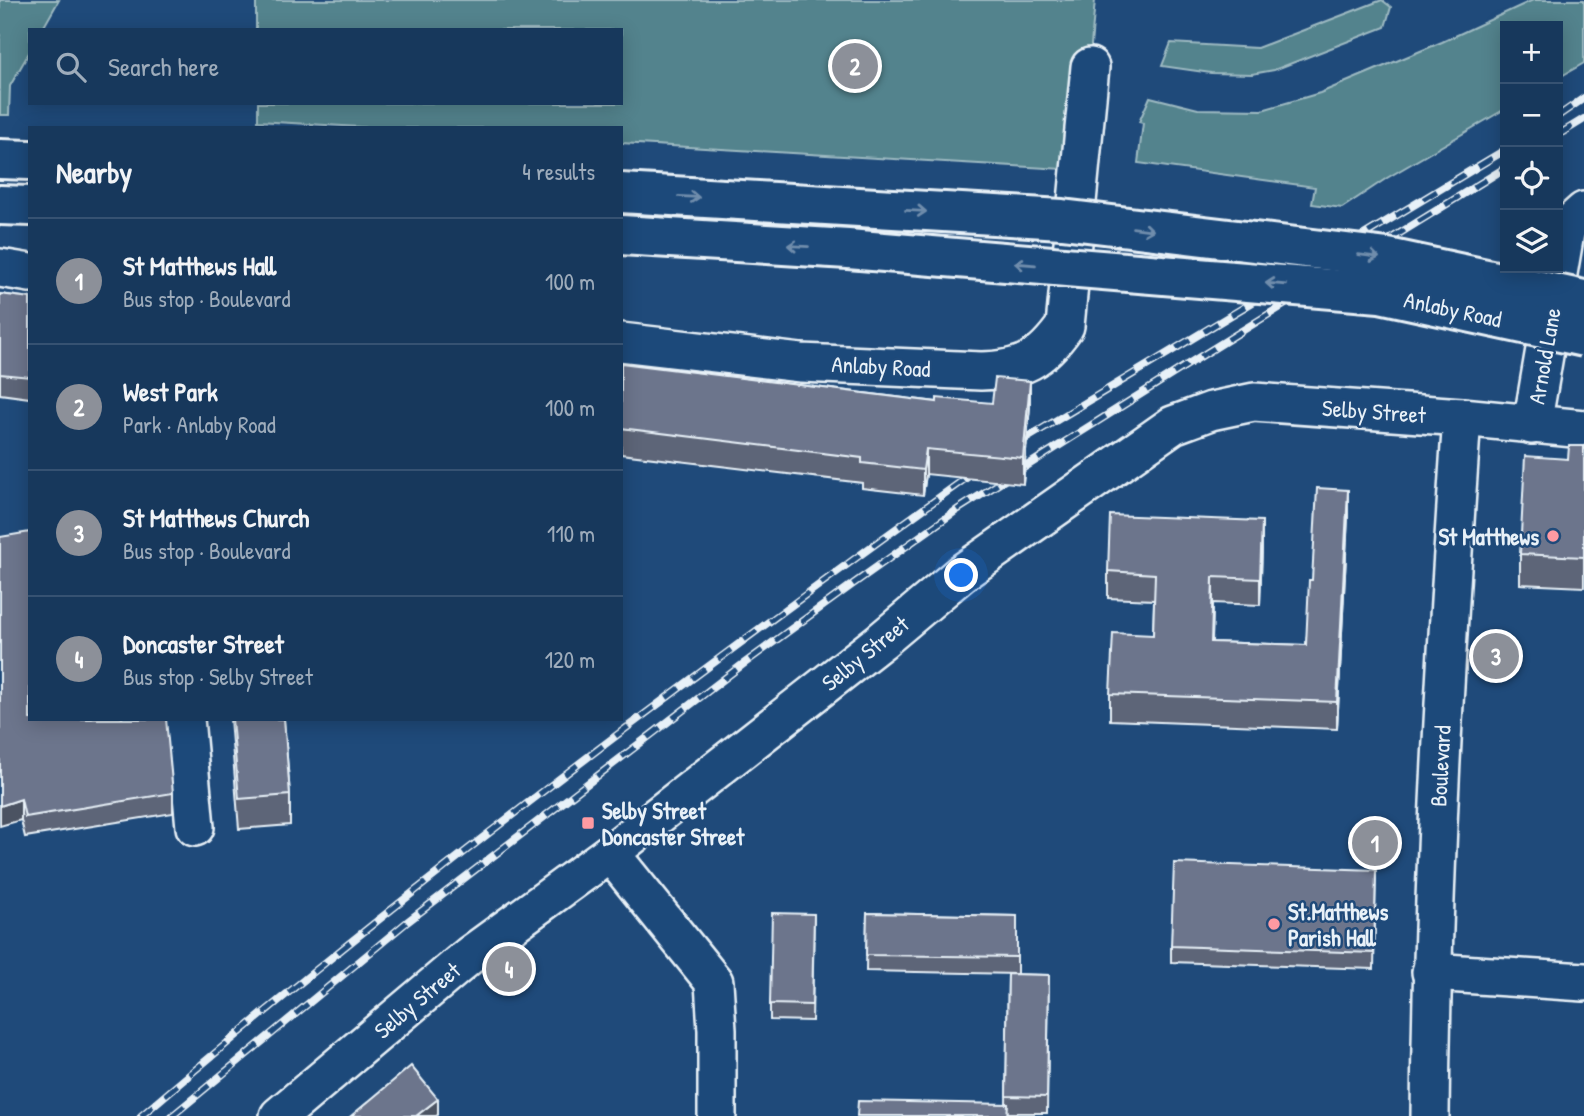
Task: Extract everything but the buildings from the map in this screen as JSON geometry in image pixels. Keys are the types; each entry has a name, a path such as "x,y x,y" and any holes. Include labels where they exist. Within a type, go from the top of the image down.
{"main road":[{"path":"0,159 28,160"},
{"name":"Anlaby Road","path":"623,193 1062,219 1388,258 1584,300"},
{"path":"0,205 28,206"},
{"name":"Anlaby Road","path":"623,235 848,249 1380,293 1584,337"}],"street":[{"name":"Anlaby Road","path":"623,342 802,363 1008,371 1029,362 1052,344 1065,326 1090,67"},
{"name":"Arnold Lane","path":"1532,425 1566,227 1584,211"},
{"path":"0,268 28,273"},
{"name":"Selby Street","path":"279,1116 470,955 610,853 881,641 962,573 1173,425 1212,411 1254,402 1462,417 1532,425"},
{"name":"Boulevard","path":"1430,1116 1431,972 1441,730 1462,417"},
{"path":"1532,425 1584,429"},
{"path":"185,721 195,827"},
{"path":"610,853 714,982 717,1116"},
{"path":"1431,972 1584,982"}],"green space":[{"path":"0,0 59,0 43,28 28,28 28,54 10,86 9,115 0,115"},
{"path":"256,0 1095,0 1080,170 623,143 623,126 343,126 258,121 258,105 623,105 623,28 256,28"},
{"path":"1382,0 1391,7 1385,27 1274,70 1252,74 1211,73 1162,66 1171,43 1257,48"},
{"path":"1533,0 1584,0 1584,63 1563,75 1563,21 1500,21 1500,112 1387,178 1342,208 1312,204 1315,187 1138,163 1143,123 1139,122 1150,97 1198,109 1262,110 1320,93"}],"railway":[{"path":"1563,113 1584,98"},
{"path":"1563,132 1584,119"},
{"path":"1012,447 1500,153"},
{"path":"172,1116 407,922 742,665 957,510 1500,171"},
{"path":"141,1116 345,947 553,783 980,468"}],"place":[{"name":"West Park","path":"855,66"},
{"name":"St Matthews","path":"1553,536"},
{"name":"St Matthews Church","path":"1496,656"},
{"name":"Selby Street Doncaster Street","path":"588,823"},
{"name":"St Matthews Hall","path":"1375,843"},
{"name":"St.Matthews Parish Hall","path":"1274,924"},
{"name":"Doncaster Street","path":"509,969"}]}
